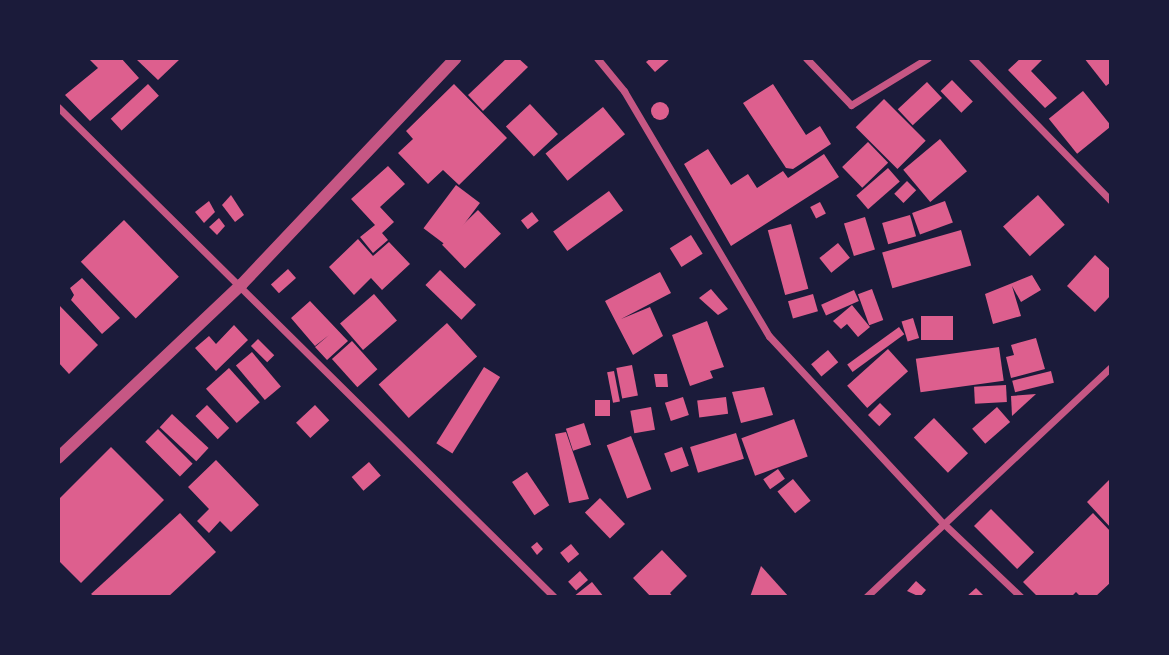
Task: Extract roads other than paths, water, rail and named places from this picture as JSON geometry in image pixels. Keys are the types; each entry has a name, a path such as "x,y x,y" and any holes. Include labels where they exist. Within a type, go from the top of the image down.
{"street":[{"path":"58,458 242,284 456,58"},
{"path":"597,58 624,91 769,336 944,524 1021,597"},
{"path":"806,58 851,105 928,58"},
{"path":"972,58 1111,201"},
{"path":"58,107 242,284 554,597"},
{"path":"866,597 1111,367"}]}
